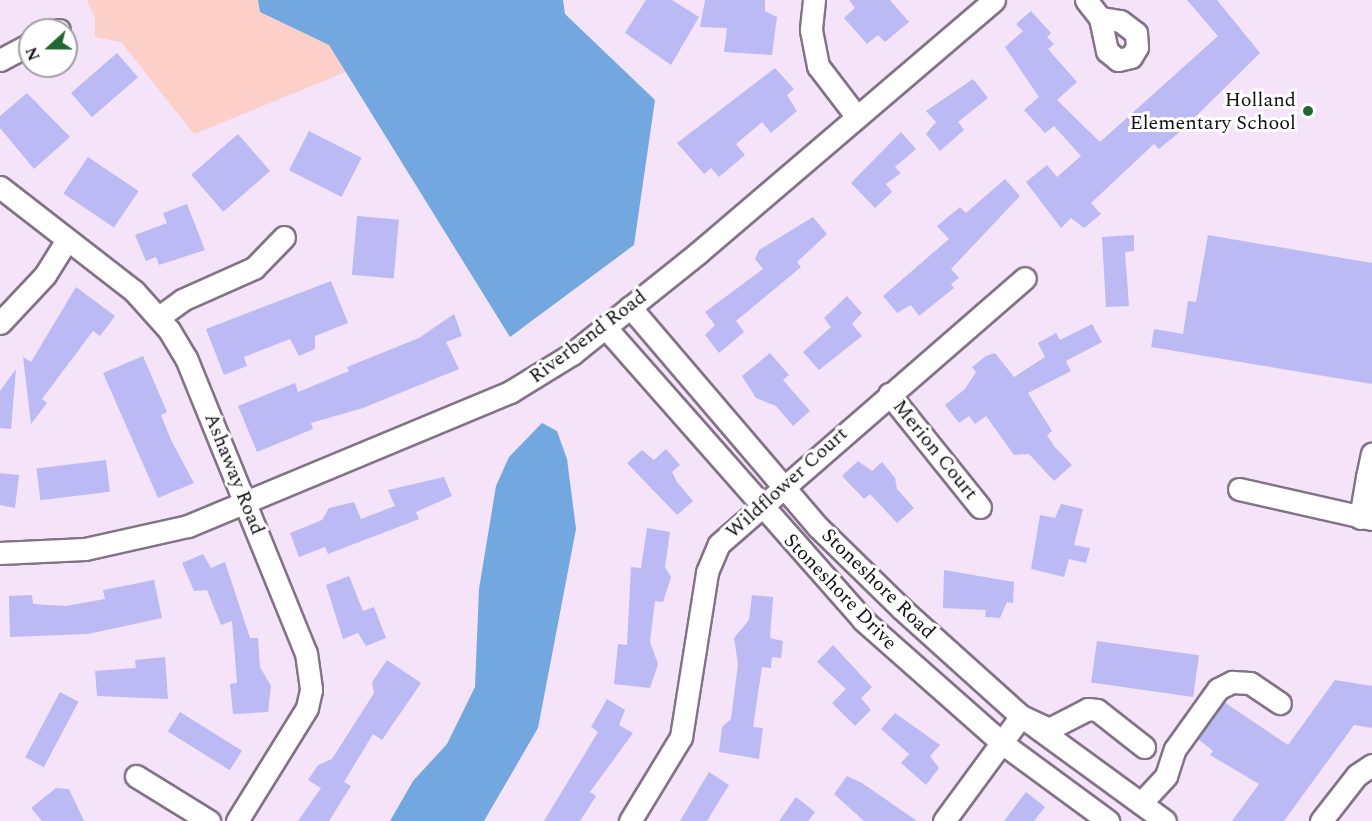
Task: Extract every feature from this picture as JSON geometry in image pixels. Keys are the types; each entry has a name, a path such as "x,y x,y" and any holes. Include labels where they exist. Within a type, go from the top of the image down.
{"street":[{"path":"814,0 811,30 818,66 857,117"},
{"name":"Riverbend Road","path":"0,553 85,549 137,540 247,504 510,392 605,327 630,307 994,0"},
{"path":"1086,0 1100,18"},
{"path":"0,60 18,50"},
{"name":"Ashaway Road","path":"0,187 66,241 134,291 159,317 186,358 306,653 311,690 302,719 237,821"},
{"path":"159,317 182,300 254,268 284,237"},
{"path":"0,323 45,275 66,241"},
{"name":"Wildflower Court","path":"630,821 681,737 710,561 729,532 1025,278"},
{"name":"Stoneshore Road","path":"630,307 782,485 902,609 1021,716 1165,821"},
{"name":"Stoneshore Drive","path":"605,327 863,620 1002,742 1108,821"},
{"name":"Merion Court","path":"889,394 980,507"},
{"path":"1239,489 1366,518 1372,454"},
{"path":"1141,803 1166,776 1175,749 1218,689 1232,682 1250,683 1280,703"},
{"path":"944,821 1021,716 1049,729 1088,709 1097,710 1144,747"},
{"path":"1321,821 1357,775 1372,765"},
{"path":"136,776 209,821"}],"shaded area":[{"path":"87,0 258,0 260,12 329,45 346,72 194,134 121,42 95,37 95,18"}],"water":[{"path":"258,0 563,0 565,14 655,100 634,245 510,337 329,45 260,12"},
{"path":"542,423 557,431 567,459 576,529 538,728 484,821 390,821 413,781 447,744 475,687 479,589 496,486 509,457"}],"building":[{"path":"646,0 672,0 699,17 671,65 625,33"},
{"path":"705,0 765,0 765,11 777,17 772,55 724,52 727,28 700,27"},
{"path":"849,0 890,0 909,22 885,42 878,35 867,44 844,18 855,8"},
{"path":"1187,0 1217,0 1260,53 1182,130 1159,149 1154,144 1091,203 1101,214 1084,228 1071,218 1061,228 1026,182 1047,165 1057,177 1081,156 1054,126 1045,133 1024,110 1039,97 1005,47 1023,31 1016,24 1031,11 1051,33 1047,37 1054,44 1048,49 1077,82 1057,100 1100,142 1218,36"},
{"path":"117,53 138,77 92,117 71,93"},
{"path":"775,68 794,89 787,95 797,111 771,133 762,122 736,144 745,155 719,177 711,168 704,174 677,143"},
{"path":"973,79 988,98 958,122 964,130 940,151 926,134 936,122 926,111"},
{"path":"27,93 70,137 34,169 0,128 0,116"},
{"path":"309,131 362,158 342,197 289,170"},
{"path":"901,132 916,149 895,167 901,173 886,184 892,192 875,208 851,183"},
{"path":"238,134 270,171 223,212 191,175"},
{"path":"88,157 139,191 114,228 63,193"},
{"path":"1005,179 1020,196 951,269 959,278 951,284 954,288 919,316 911,305 897,313 883,296 949,239 937,226 960,207 966,213"},
{"path":"187,204 205,250 159,265 156,257 146,261 135,235 167,223 163,213"},
{"path":"357,216 399,220 394,278 352,275"},
{"path":"813,217 827,234 797,262 801,267 736,321 744,332 719,353 705,335 715,325 705,312 763,269 755,259 759,250"},
{"path":"1134,235 1134,251 1125,252 1129,306 1106,307 1102,237"},
{"path":"1208,235 1372,263 1372,384 1151,347 1154,329 1183,334 1188,301 1196,302"},
{"path":"331,281 348,323 315,336 315,349 299,356 290,339 244,357 247,366 224,375 206,329"},
{"path":"76,287 115,316 100,336 93,331 42,399 47,403 31,424 23,357 31,362"},
{"path":"847,296 862,313 852,324 862,336 819,370 803,352 831,327 824,318"},
{"path":"454,314 462,336 446,342 459,369 363,408 311,423 313,429 257,452 238,406 295,383 298,392 349,371 347,367 419,338"},
{"path":"1092,324 1102,342 1066,361 1071,371 1028,393 1052,431 1047,435 1072,465 1054,481 1029,454 1014,455 986,416 975,424 969,416 959,423 945,405 965,389 976,372 972,367 986,356 995,353 1014,377 1045,357 1038,343 1056,333 1060,340"},
{"path":"770,353 789,375 783,380 810,411 793,426 776,406 756,398 742,376"},
{"path":"143,356 167,412 161,415 171,440 194,483 158,498 103,373"},
{"path":"16,369 11,429 0,428 0,391"},
{"path":"666,449 680,465 672,472 677,482 693,501 677,515 627,463 642,450 654,460"},
{"path":"106,460 110,492 40,500 37,469"},
{"path":"858,461 872,471 882,462 895,478 897,489 914,508 897,523 870,494 864,499 842,476"},
{"path":"0,473 19,475 15,508 0,505"},
{"path":"444,477 452,496 416,512 419,519 328,554 325,547 299,557 290,533 322,520 329,508 354,502 361,519 395,506 388,490"},
{"path":"1061,504 1083,509 1074,545 1090,548 1086,563 1069,559 1064,577 1031,569 1040,515 1055,518"},
{"path":"647,528 670,532 665,567 671,577 663,602 655,601 650,642 658,664 650,688 614,684 618,644 627,645 631,567 641,568"},
{"path":"203,554 211,568 225,562 250,638 258,638 260,667 271,686 268,712 233,714 230,684 237,683 232,621 221,625 207,590 194,591 182,563"},
{"path":"944,570 1014,582 1013,603 1007,602 1000,618 985,617 986,610 943,608"},
{"path":"349,576 363,611 374,607 386,638 366,646 358,633 343,639 326,585"},
{"path":"154,580 162,618 88,634 10,637 9,596 32,595 33,604 66,606 105,599 103,590"},
{"path":"752,595 773,597 770,638 783,641 781,658 772,657 771,668 762,667 753,727 763,728 759,759 719,752 722,727 731,719 738,664 734,638 749,620"},
{"path":"1097,641 1199,655 1193,697 1091,683"},
{"path":"833,645 872,687 861,698 871,710 855,726 832,703 846,689 817,662"},
{"path":"165,657 168,699 97,696 95,671 136,668 135,660"},
{"path":"387,660 421,683 382,740 373,734 344,782 351,786 329,821 298,821 321,788 308,780 318,765 332,759 374,693 372,682"},
{"path":"1335,680 1372,686 1372,728 1354,725 1284,821 1232,821 1259,784 1210,755 1213,751 1198,739 1224,702 1288,745"},
{"path":"60,692 79,702 44,767 25,757"},
{"path":"607,699 625,710 619,725 633,733 590,792 596,796 580,821 544,821 598,732 591,727"},
{"path":"180,712 242,751 230,770 168,732"},
{"path":"895,713 940,745 930,756 939,768 926,785 901,763 909,754 881,729"},
{"path":"709,772 729,785 707,821 680,821"},
{"path":"847,776 862,783 917,821 864,821 834,794"},
{"path":"56,788 69,789 84,821 42,821 31,808"},
{"path":"1026,792 1045,807 1034,821 1004,821"},
{"path":"796,797 815,812 808,821 779,821"}],"place":[{"name":"Holland Elementary School","path":"1308,111"}]}
